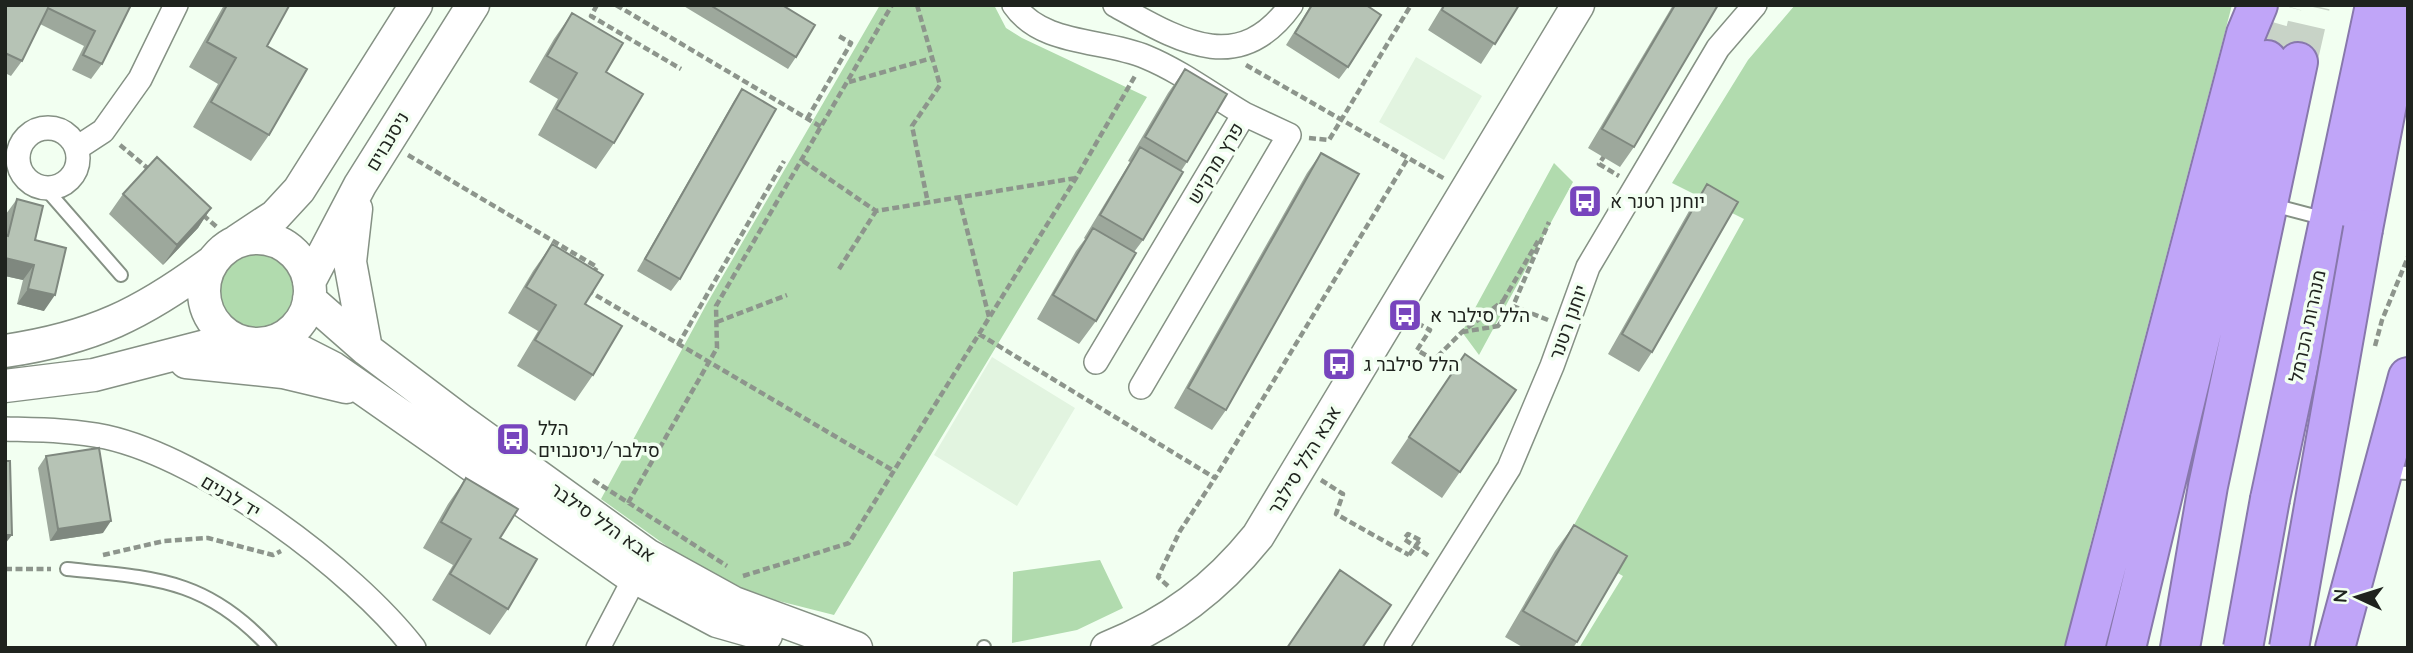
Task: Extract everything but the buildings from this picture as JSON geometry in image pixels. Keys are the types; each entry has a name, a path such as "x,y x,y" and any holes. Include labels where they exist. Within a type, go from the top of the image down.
{"highway":[{"path":"2085,648 2246,34 2258,5"},
{"name":"מנהרות הכרמל","path":"2243,648 2270,499 2347,224 2375,5"},
{"path":"2289,648 2347,224 2406,5"},
{"path":"2126,648 2282,61 2268,204 2208,486 2180,648"},
{"path":"2343,645 2349,590 2395,473 2408,377"}],"street":[{"path":"77,148 103,131 140,79 176,5"},
{"path":"5,351 50,345 104,328 141,311 275,216 299,190 416,5"},
{"name":"ניסנבוים","path":"309,291 360,185 473,5"},
{"name":"פרץ מרקיש","path":"1014,5 1027,21 1048,32 1146,57 1244,114 1096,362"},
{"path":"1115,5 1180,40 1218,49 1248,43 1284,14"},
{"name":"אבא הלל סילבר","path":"1107,648 1160,624 1190,605 1231,570 1258,536 1578,5"},
{"name":"יוחנן רטנר","path":"1396,648 1509,468 1588,267 1718,48 1755,5"},
{"path":"1141,387 1289,135 1244,114"},
{"path":"46,128 65,132 77,148 77,168 72,177 56,188 46,189 36,186 22,173 12,151 28,136 46,128"},
{"path":"360,185 350,261 366,349"},
{"path":"5,386 94,375 214,344 267,343 278,340 293,330 303,316 309,291 294,254 282,244 267,239 224,252 205,277 207,310 221,330 242,342"},
{"name":"אבא הלל סילבר","path":"309,291 366,349 641,566 717,621 817,648"},
{"name":"אבא הלל סילבר","path":"278,340 333,368 641,566 856,648"},
{"path":"139,363 230,365 283,372 370,393"},
{"name":"יד לבנים","path":"5,429 79,433 137,446 243,501 300,541 368,595 414,648"},
{"path":"598,648 641,566"}],"lane":[{"path":"46,189 121,275"},
{"path":"2268,204 2347,224"},
{"path":"66,569 165,580 204,594 270,648"}],"path":[{"path":"597,5 591,16 681,69"},
{"path":"616,5 823,128"},
{"path":"628,503 717,348 716,306 823,128 892,5"},
{"path":"917,5 940,85 912,126 928,203"},
{"path":"1289,135 1329,140 1411,5"},
{"path":"807,119 851,43 838,35"},
{"path":"1218,49 1465,191"},
{"path":"585,475 745,578 849,543 1076,178 1146,57"},
{"path":"849,82 932,58"},
{"path":"779,113 783,105"},
{"path":"103,131 154,174"},
{"path":"386,142 597,267 583,288 894,471"},
{"path":"1608,152 1600,164 1635,185"},
{"path":"1190,605 1158,577 1180,531 1215,478 1408,158"},
{"path":"678,345 784,161"},
{"path":"803,161 877,211 1076,178"},
{"path":"959,198 989,317"},
{"path":"195,208 224,252"},
{"path":"839,269 877,211"},
{"path":"1462,332 1498,327 1513,306 1549,222 1492,321 1498,327"},
{"path":"717,322 787,295"},
{"path":"1395,312 1430,330 1417,351 1434,360 1462,332 1503,301"},
{"path":"1513,306 1566,327"},
{"path":"979,334 1215,478"},
{"path":"1343,494 1336,514 1409,555 1420,540 1408,534 1404,539 1423,551"},
{"path":"5,569 66,569 114,551 164,541 208,538 273,555 300,541"}],"shaded area":[{"path":"1416,57 1482,96 1444,160 1379,122"},
{"path":"992,357 1075,408 1017,506 934,455"}],"green space":[{"path":"880,5 994,5 1006,28 1022,38 1147,97 834,615 759,596 689,562 601,499 706,305"},
{"path":"1795,5 2232,5 2090,546 2068,648 1579,648 1623,576 1564,543 1744,219 1672,183 1748,60"},
{"path":"1554,163 1573,182 1479,355 1462,332"},
{"path":"256,254 277,260 287,270 293,291 287,312 277,322 256,328 235,322 225,312 219,291 225,270 235,260"},
{"path":"1100,560 1123,608 1077,630 1012,643 1013,572"}],"tunnel":[{"path":"2267,60 2283,5"},
{"path":"2298,62 2311,5"}],"place":[{"name":"יוחנן רטנר א","path":"1585,201"},
{"name":"הלל סילבר א","path":"1405,315"},
{"name":"הלל סילבר ג","path":"1339,364"},
{"name":"הלל סילבר/ניסנבוים","path":"513,439"}]}
